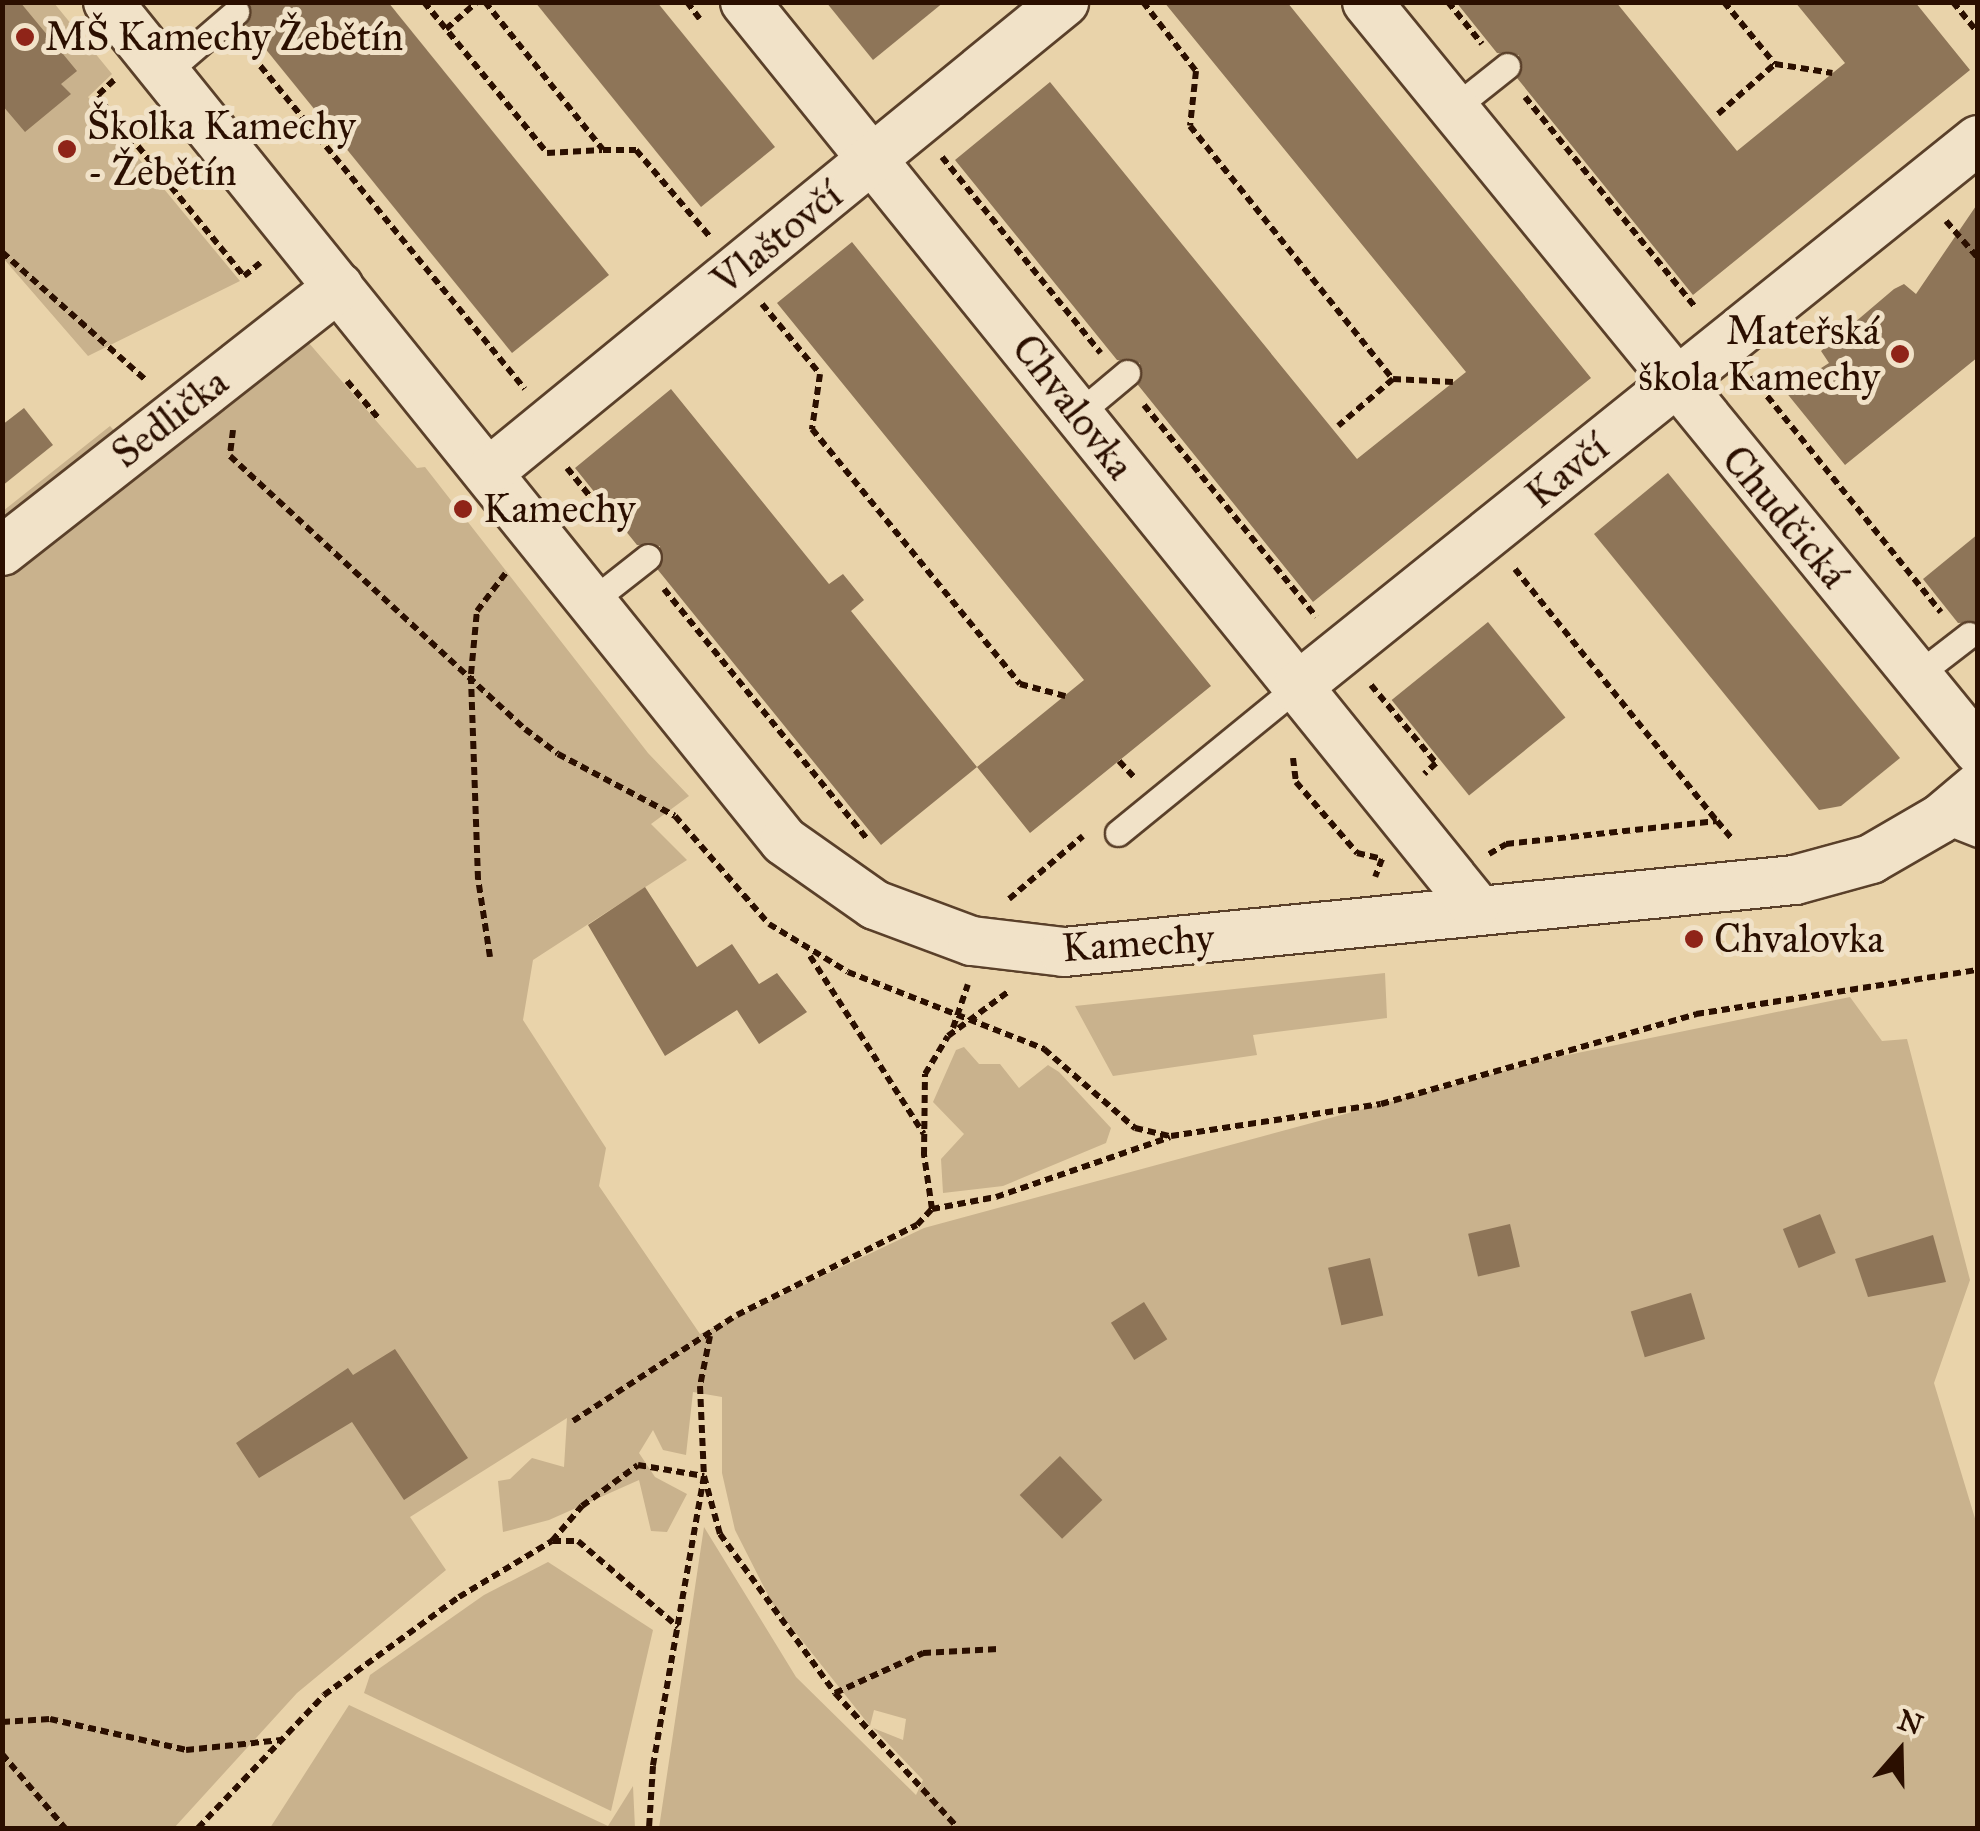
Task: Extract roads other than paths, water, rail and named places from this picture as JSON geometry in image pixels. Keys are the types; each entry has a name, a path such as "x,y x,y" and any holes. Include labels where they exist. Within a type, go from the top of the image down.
{"street":[{"name":"Kamechy","path":"108,2 784,841 825,876 922,925 1000,946 1064,952 1377,922 1476,906 1795,880 1872,859 1959,827 1978,788"},
{"name":"Vlaštovčí","path":"489,472 1064,2"},
{"name":"Chudčická","path":"1367,2 1675,384 1978,750"},
{"name":"Chvalovka","path":"728,17 875,158 1078,414 1279,701 1476,906"},
{"name":"Kavčí","path":"1279,701 1978,140"},
{"name":"Sedlička","path":"2,552 339,287"}],"lane":[{"path":"165,73 230,17"},
{"path":"1453,109 1505,68"},
{"path":"1078,414 1124,375"},
{"path":"592,601 645,559"},
{"path":"1916,676 1966,637"},
{"path":"1118,833 1279,701"}],"place":[{"name":"MŠ Kamechy Žebětín","path":"25,37"},
{"name":"Školka Kamechy - Žebětín","path":"67,149"},
{"name":"Mateřská škola Kamechy","path":"1900,354"},
{"name":"Kamechy","path":"463,509"},
{"name":"Chvalovka","path":"1694,939"}]}
